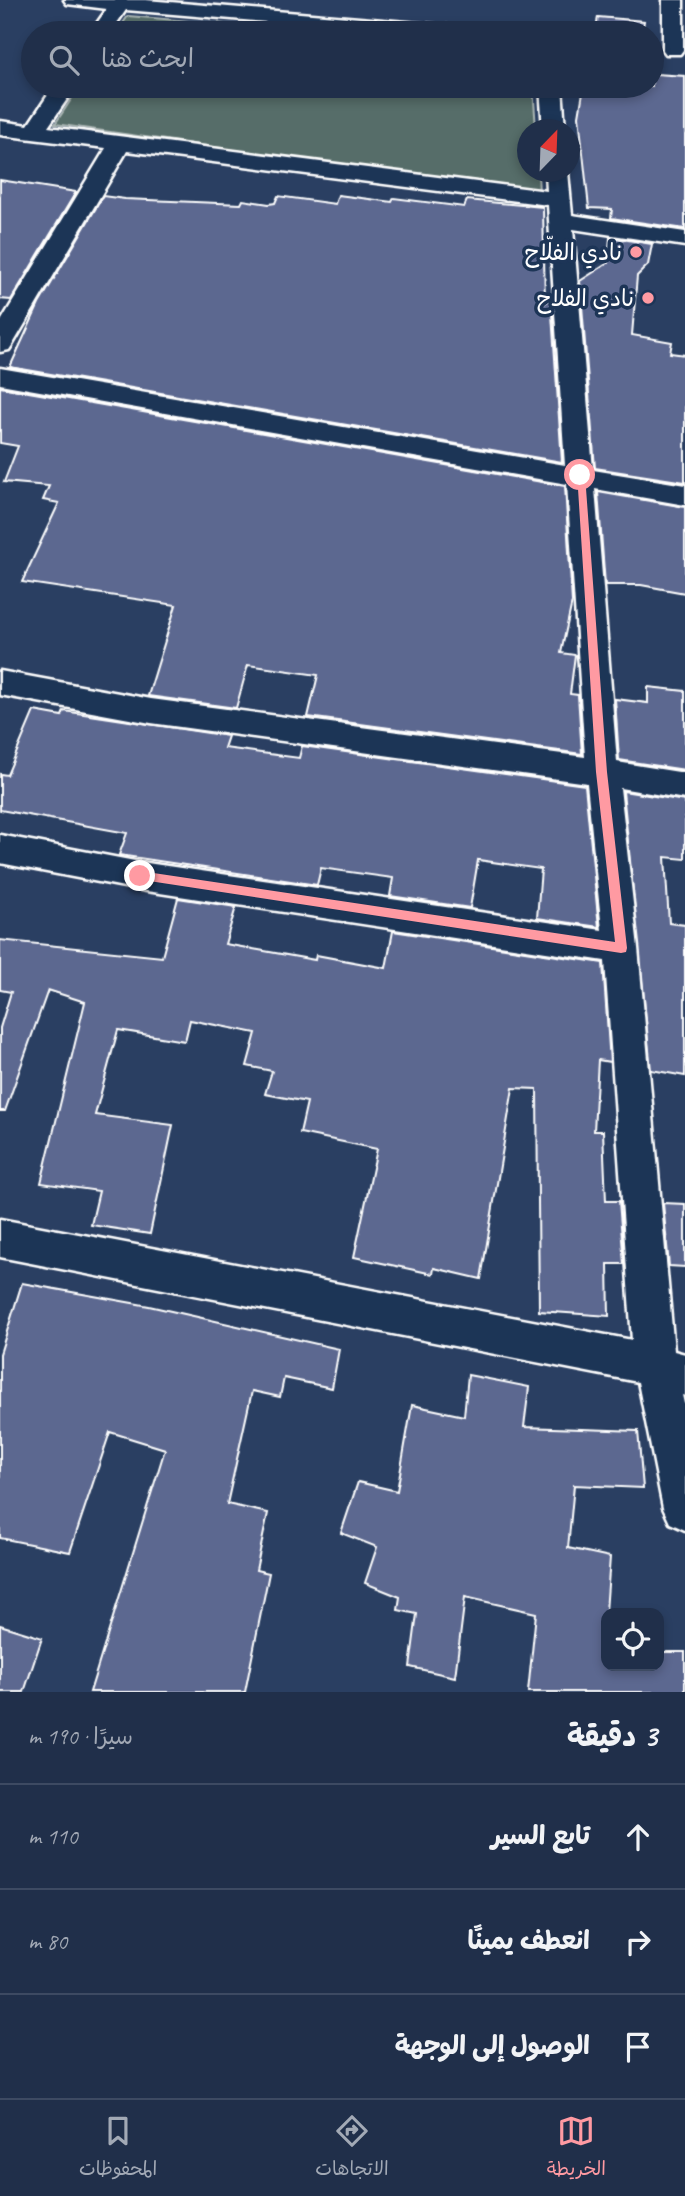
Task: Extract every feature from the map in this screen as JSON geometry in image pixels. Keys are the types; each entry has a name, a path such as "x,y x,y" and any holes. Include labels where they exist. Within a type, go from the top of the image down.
{"street":[{"path":"74,0 120,4 178,4 347,21"},
{"path":"670,50 673,0"},
{"path":"108,21 120,4"},
{"path":"33,133 57,98"},
{"path":"552,98 553,119"},
{"path":"0,128 120,145 559,197 685,239"},
{"path":"0,344 120,145"},
{"path":"559,197 602,772 685,1508"},
{"path":"0,376 685,495"},
{"path":"0,683 151,711 602,772 685,786"},
{"path":"0,849 140,876 621,948"},
{"path":"0,1238 670,1370"}],"green space":[{"path":"128,16 188,21 124,21"},
{"path":"72,98 534,98 535,119 517,119 517,182 538,182 539,194 55,124"}],"building":[{"path":"598,17 644,21 597,21"},
{"path":"664,75 685,76 685,229 611,218 612,209 589,208 579,119 582,98 664,98"},
{"path":"0,180 76,192 11,300 0,299"},
{"path":"338,195 392,202 394,198 464,207 467,200 543,207 545,303 551,299 562,462 10,367 39,304 103,196 241,204 243,200 269,204 275,203 278,196 335,204"},
{"path":"610,237 652,244 648,265 637,276 632,335 672,342 670,353 685,355 685,482 595,468 580,281 608,263"},
{"path":"0,387 565,486 572,602 561,653 575,655 570,694 578,695 582,754 308,717 318,675 248,665 236,708 148,696 176,605 22,582 59,503 43,500 49,486 4,482 18,446 0,443"},
{"path":"598,492 685,507 685,593 641,585 605,585"},
{"path":"648,687 685,691 685,770 619,760 615,699 648,703"},
{"path":"34,711 62,716 64,711 228,736 224,748 299,758 302,746 585,785 599,927 537,918 541,869 478,860 470,908 390,896 393,878 321,868 317,885 119,855 127,833 0,810 0,774 7,775"},
{"path":"623,791 685,801 685,859 665,857 669,923 685,925 685,1076 651,1070"},
{"path":"178,898 236,907 225,944 315,960 316,955 386,968 393,931 603,963 610,1062 598,1060 594,1131 603,1131 606,1201 619,1201 624,1264 608,1264 609,1316 539,1311 537,1089 513,1088 481,1279 434,1268 433,1274 354,1257 377,1149 300,1133 307,1102 265,1094 272,1071 247,1066 256,1033 190,1020 185,1041 118,1030 95,1115 173,1125 150,1234 91,1225 99,1191 41,1183 85,1002 48,990 5,1111 0,1111 0,1028 11,992 0,990 0,940 162,957"},
{"path":"663,1203 685,1204 685,1267 669,1266"},
{"path":"22,1283 149,1306 339,1349 332,1388 284,1378 280,1397 252,1391 227,1504 268,1513 256,1570 269,1573 245,1692 90,1692 165,1449 110,1432 70,1552 0,1538 0,1354"},
{"path":"468,1375 529,1387 524,1427 638,1431 643,1488 574,1485 568,1548 610,1557 606,1608 601,1608 601,1671 664,1671 664,1652 685,1652 685,1692 528,1692 536,1613 465,1597 455,1677 410,1667 417,1614 398,1610 400,1597 365,1583 377,1547 341,1533 358,1482 397,1491 412,1405 464,1416"},
{"path":"0,1625 42,1638 24,1692 0,1692"}],"place":[{"name":"نادي الفلّاح","path":"636,252"},
{"name":"نادي الفلاح","path":"648,298"}],"route":[{"path":"140,876 621,948 602,772 580,475"}]}
